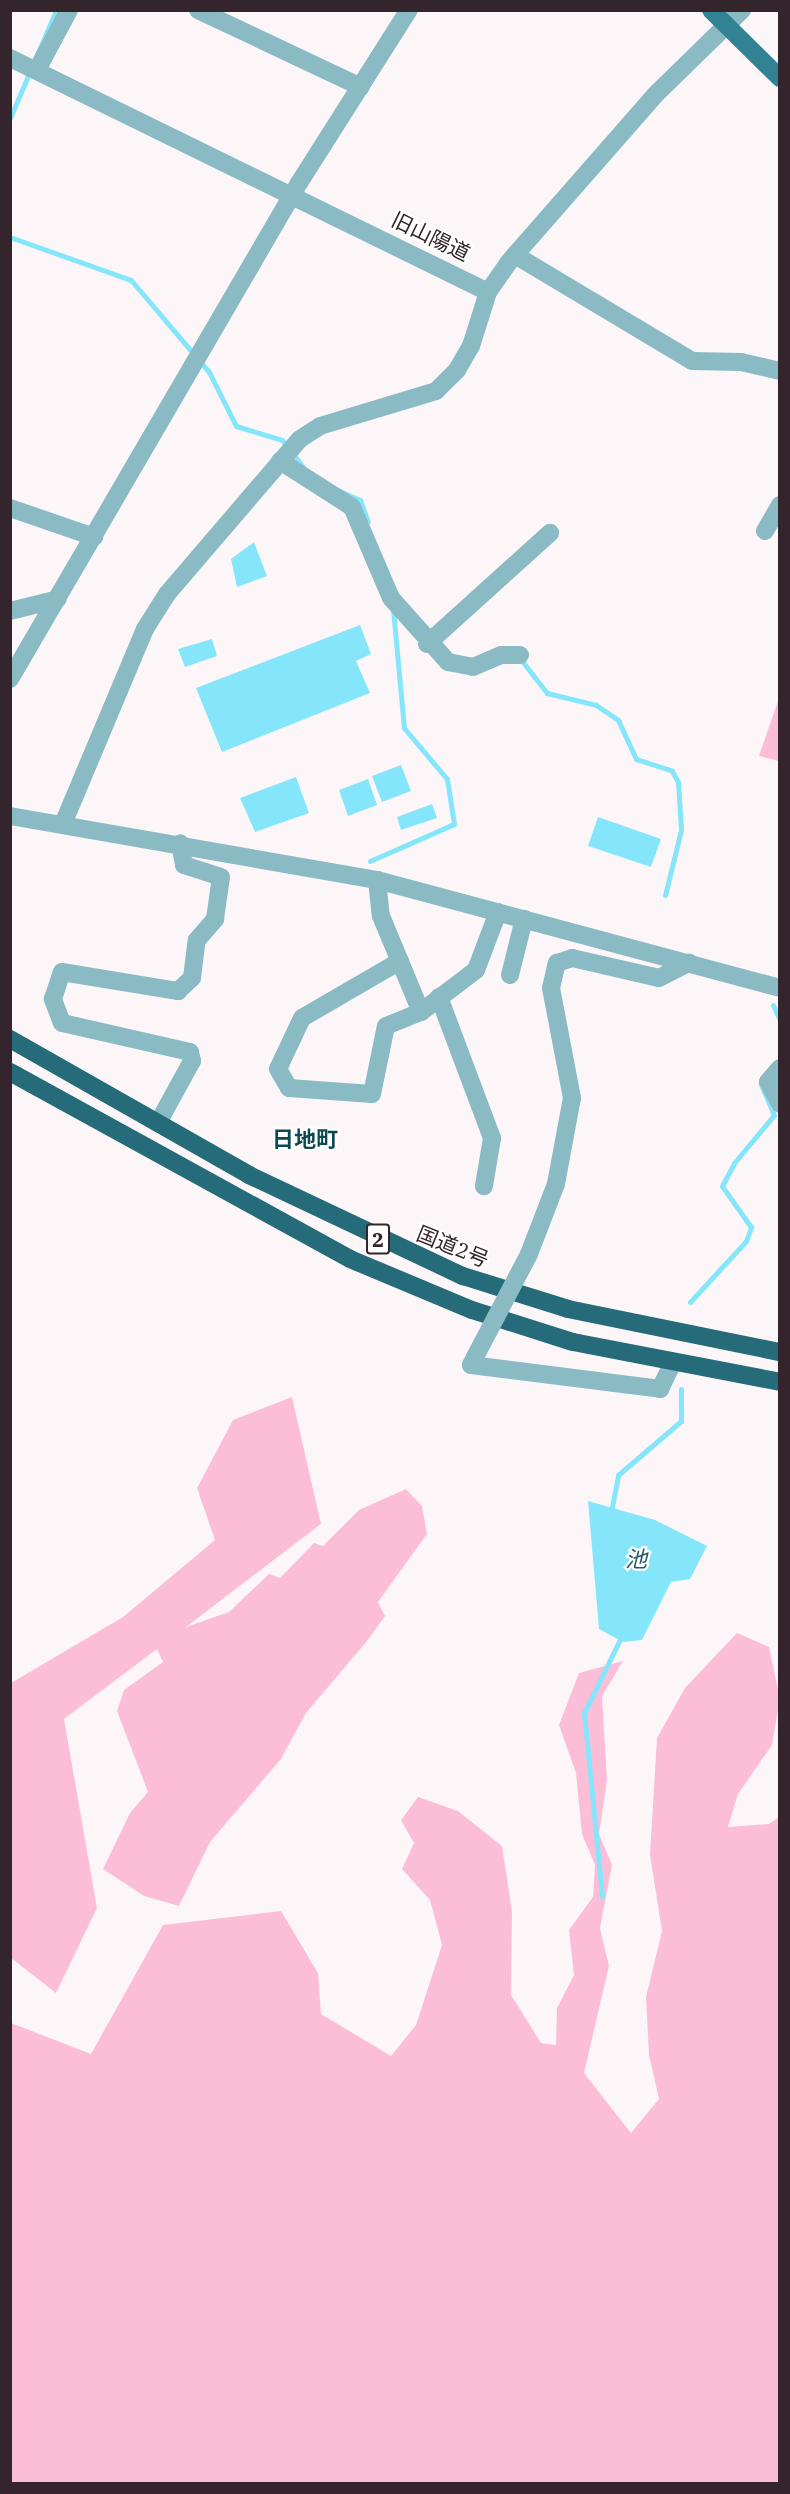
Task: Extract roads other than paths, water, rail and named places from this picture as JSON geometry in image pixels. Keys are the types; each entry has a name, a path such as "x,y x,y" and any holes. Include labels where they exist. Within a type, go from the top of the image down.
{"highway":[{"name":"国道2号","path":"10,1039 158,1123 360,1232 464,1276 568,1309 780,1352"},
{"name":"2","path":"10,1072 350,1259 472,1310 573,1342 672,1364 780,1382"}],"main road":[{"path":"711,10 780,78"}],"street":[{"path":"37,70 69,10"},
{"path":"198,10 361,87"},
{"path":"10,680 294,194 409,10"},
{"path":"63,824 145,629 167,594 280,461 320,426 436,391 465,358 488,292 515,255 654,95 742,10"},
{"name":"旧山陽道","path":"10,58 294,194 488,292"},
{"path":"515,255 692,361 780,371"},
{"path":"280,461 352,507 391,598 427,644 461,667 520,655"},
{"path":"765,531 780,505"},
{"path":"10,508 94,537"},
{"path":"427,644 550,533"},
{"path":"10,611 58,599"},
{"path":"10,816 180,843 377,880 780,988"},
{"path":"158,1123 192,1061 190,1052 62,1023 53,999 62,972 178,991 192,978 198,940 215,919 221,877 183,865 180,843"},
{"path":"377,880 381,916 421,1012"},
{"path":"400,961 302,1018 278,1069 289,1088 372,1094 386,1026 421,1012 484,960 498,912"},
{"path":"510,975 524,919"},
{"path":"672,1364 660,1389 471,1365 529,1254 556,1184 572,1098 551,988 557,963 572,958 659,978 689,963"},
{"path":"439,997 492,1138 484,1186"},
{"path":"780,1068 768,1082 780,1104"}],"water":[{"path":"254,542 267,576 237,587 231,559"},
{"path":"360,625 371,654 356,661 370,693 222,752 196,688"},
{"path":"212,639 217,656 185,667 178,649"},
{"path":"401,765 411,791 382,802 372,776"},
{"path":"296,777 309,813 255,832 240,798"},
{"path":"368,779 377,805 348,816 339,790"},
{"path":"432,804 437,818 401,830 397,817"},
{"path":"598,817 661,839 651,867 588,846"},
{"name":"池","path":"588,1501 655,1520 707,1546 690,1579 671,1582 642,1640 623,1642 599,1629"}],"waterway":[{"path":"10,118 56,10"},
{"path":"10,237 131,280 209,372 236,426 282,440 302,466"},
{"path":"333,488 360,500 368,522"},
{"path":"370,861 454,824 447,779 404,728 393,609"},
{"path":"522,661 547,693 596,705 618,720 636,759 672,771 678,782 681,830 665,895"},
{"path":"773,1005 780,1021"},
{"path":"690,1302 746,1241 751,1227 722,1186 734,1163 774,1115 761,1084"},
{"path":"611,1512 618,1475 681,1421 681,1389"},
{"path":"602,1896 584,1713 622,1635"}],"district":[{"name":"日地町","path":"305,1139"}]}
